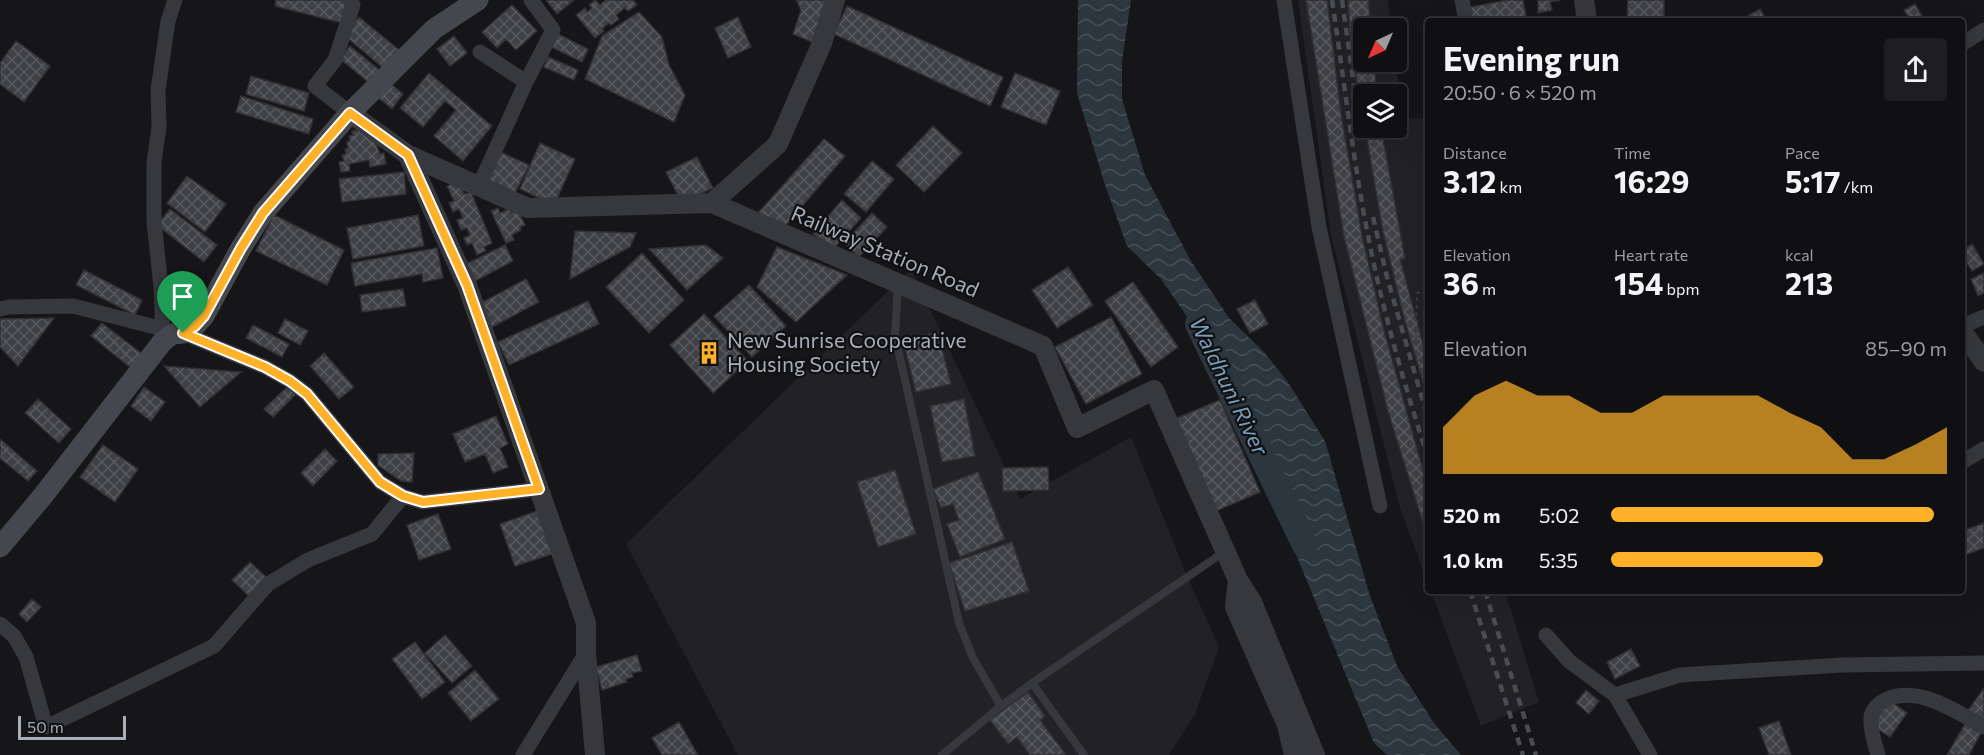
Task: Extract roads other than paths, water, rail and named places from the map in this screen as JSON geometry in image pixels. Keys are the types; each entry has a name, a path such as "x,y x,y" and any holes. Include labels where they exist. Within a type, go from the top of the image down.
{"main road":[{"path":"0,546 49,488 163,335 183,333 195,326 204,316 263,213 350,113 435,30 478,0"}],"street":[{"path":"0,309 73,306 163,335 154,222 154,162 159,127 158,90 168,21 175,0"},
{"path":"350,0 353,5 335,60 315,86 350,113"},
{"path":"479,186 526,82 553,30 531,0"},
{"path":"712,203 778,144 822,43 834,0"},
{"path":"1284,0 1318,227 1380,506"},
{"path":"1462,0 1465,18"},
{"path":"1584,0 1587,18"},
{"path":"1965,42 1984,30"},
{"path":"480,52 526,82"},
{"name":"Railway Station Road","path":"350,113 408,155 528,208 712,203 1043,346 1077,429 1154,390 1238,580 1252,602 1315,755"},
{"path":"408,155 467,285 586,623 586,653 596,755"},
{"path":"1965,325 1984,317"},
{"path":"183,333 265,367 290,381 307,394 380,482 403,496 423,502 539,489"},
{"path":"1965,335 1984,362"},
{"path":"1965,460 1984,449"},
{"path":"0,624 14,636 26,657 46,727 214,646 268,584 308,560 372,534 403,496"},
{"name":"Railway Station Road","path":"1238,580 1235,607 1287,725 1294,755"},
{"path":"1546,635 1569,661 1615,695 1650,755"},
{"path":"524,755 586,653"},
{"path":"1615,695 1680,675 1842,665 1984,663"},
{"path":"1878,755 1871,717 1875,707 1889,697 1906,695 1921,697 1984,727"}],"lane":[{"path":"898,283 895,335 959,623 973,658 1001,706"},
{"path":"942,755 1032,683 1225,551"},
{"path":"1032,683 1084,755"}],"water":[{"path":"1078,0 1131,0 1122,61 1122,99 1145,175 1191,261 1229,318 1264,352 1287,381 1325,441 1370,596 1397,666 1434,723 1461,755 1387,755 1374,743 1290,540 1290,512 1282,485 1253,412 1161,279 1127,246 1105,185 1077,93"}],"waterway":[{"name":"Waldhuni River","path":"1198,324 1305,545"}],"railway":[{"path":"1332,0 1357,175 1370,244 1394,346 1425,448"},
{"path":"1342,0 1354,84"},
{"path":"1373,217 1387,277 1425,409"},
{"path":"1471,594 1523,755"},
{"path":"1486,594 1536,755"}],"place":[{"name":"New Sunrise Cooperative Housing Society","path":"709,353"}]}
